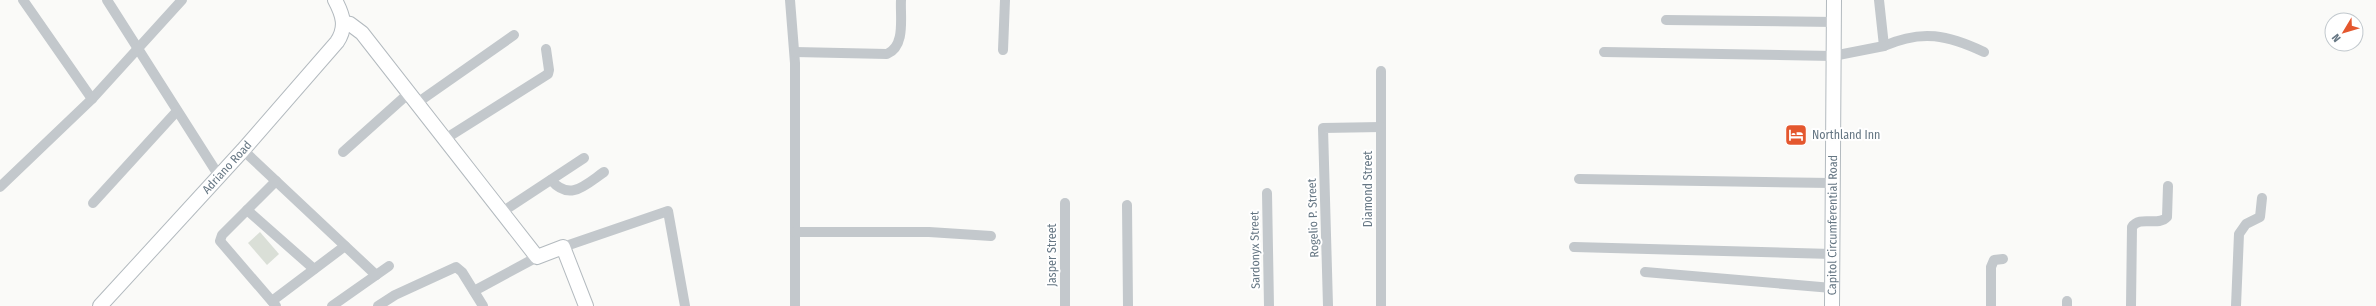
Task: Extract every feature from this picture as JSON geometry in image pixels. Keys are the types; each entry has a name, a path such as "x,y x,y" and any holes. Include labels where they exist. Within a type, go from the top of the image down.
{"street":[{"path":"23,0 92,99"},
{"path":"107,0 219,176"},
{"path":"0,187 92,99 182,0"},
{"path":"335,0 344,23 350,24 362,33 537,256"},
{"path":"790,0 795,52 795,306"},
{"path":"795,52 887,54 894,51 900,41 901,0"},
{"path":"1004,50 1005,0"},
{"name":"Capitol Circumferential Road","path":"1832,306 1831,183 1834,0"},
{"path":"1879,0 1884,46"},
{"path":"1666,20 1834,22"},
{"name":"Adriano Road","path":"100,306 243,150 337,42 343,30 344,23"},
{"path":"343,152 413,98 514,35"},
{"path":"1604,52 1833,56 1884,46 1913,36 1925,36 1949,38 1984,52"},
{"path":"445,139 548,74 549,70 546,49"},
{"name":"Diamond Street","path":"1381,71 1381,306"},
{"path":"93,203 177,111"},
{"name":"Rogelio P. Street","path":"1328,306 1323,128 1381,127"},
{"path":"243,150 376,275"},
{"path":"502,212 584,158"},
{"path":"551,180 562,191 568,192 583,187 604,172"},
{"path":"1579,179 1831,183"},
{"path":"276,181 222,235 220,241 274,303 314,269 345,246"},
{"path":"2131,306 2132,227 2139,222 2162,221 2168,217 2168,186"},
{"name":"Sardonyx Street","path":"1267,193 1269,306"},
{"path":"2236,306 2239,234 2246,224 2260,217 2262,198"},
{"name":"Jasper Street","path":"1065,203 1065,306"},
{"path":"1127,205 1128,306"},
{"path":"247,210 314,269"},
{"path":"474,290 537,256 668,211 685,306"},
{"path":"795,232 929,232 991,236"},
{"path":"563,247 586,306"},
{"path":"1574,247 1832,254"},
{"path":"1990,306 1991,267 1994,260 2003,259"},
{"path":"332,306 389,266"},
{"path":"378,306 395,295 452,267 456,267 462,272 483,306"},
{"path":"1646,272 1832,288"}],"shaded area":[{"path":"260,232 279,254 267,265 248,243"}],"place":[{"name":"Northland Inn","path":"1796,135"}]}
